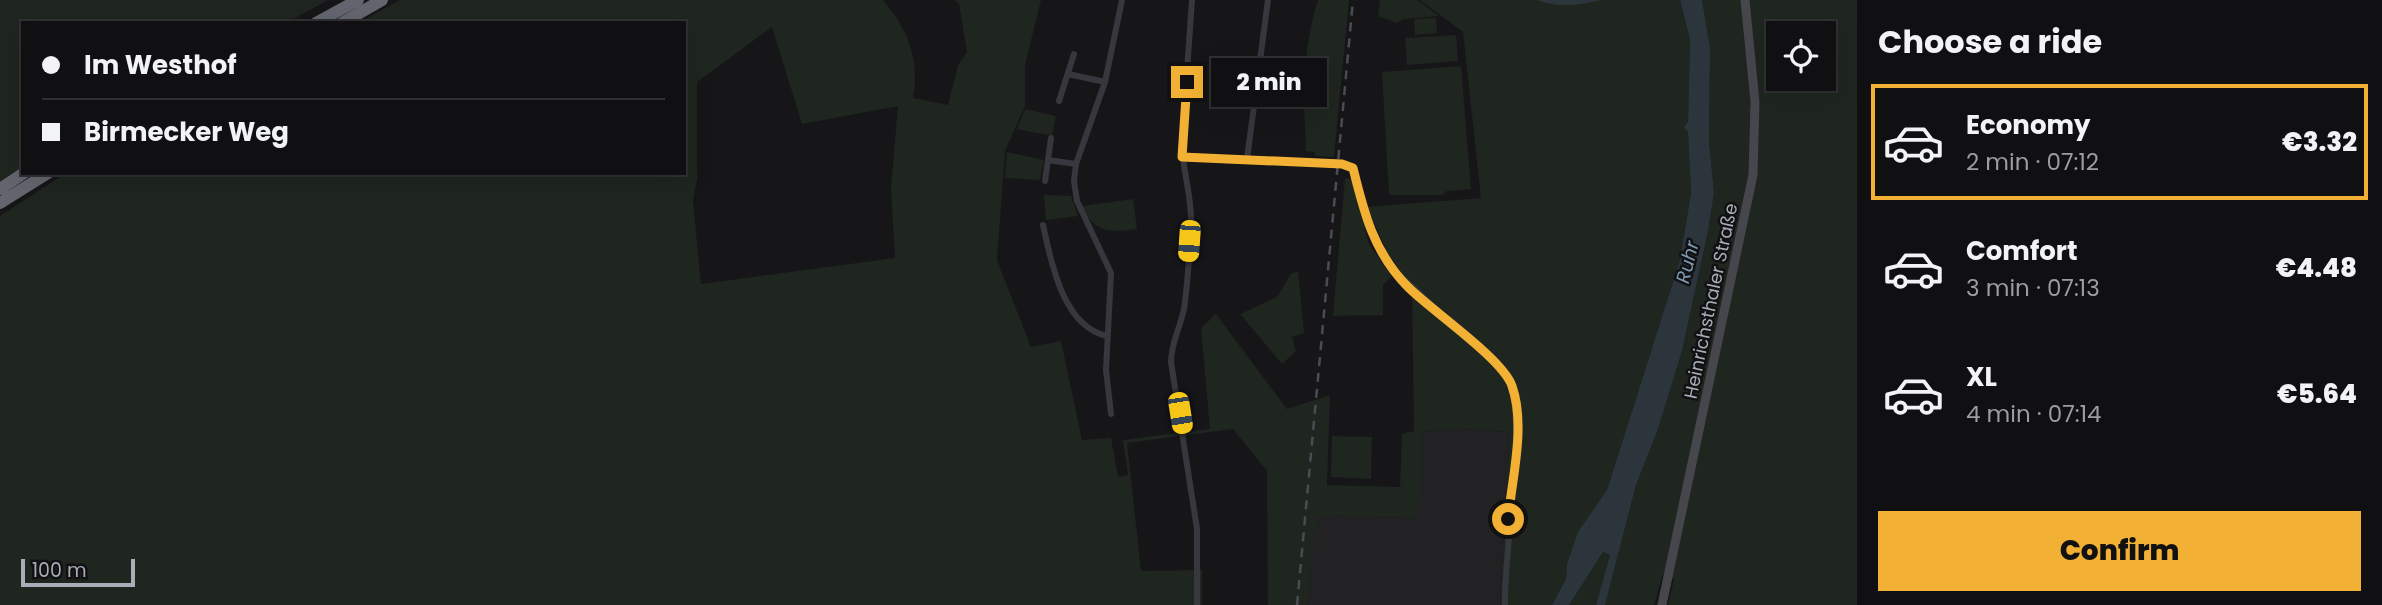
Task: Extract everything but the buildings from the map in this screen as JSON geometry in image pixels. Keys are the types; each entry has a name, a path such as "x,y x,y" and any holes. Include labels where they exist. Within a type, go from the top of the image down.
{"highway":[{"path":"320,21 358,0"},
{"path":"345,21 382,0"},
{"path":"0,189 21,175"},
{"path":"0,204 45,175"}],"main road":[{"name":"Heinrichsthaler Straße","path":"1662,605 1753,175 1756,115 1745,0"}],"street":[{"path":"1111,414 1107,336 1111,273 1077,201 1074,181 1076,164 1105,82 1122,0"},
{"path":"1192,0 1182,157 1191,204 1191,227 1184,310 1172,346 1171,362 1197,537 1197,605"},
{"path":"1247,159 1268,0"},
{"path":"1059,101 1074,54"},
{"path":"1068,74 1105,82"},
{"path":"1045,181 1051,138"},
{"path":"1182,157 1342,164 1353,168 1367,223 1395,271 1425,303 1501,369 1512,384 1517,422 1507,541 1505,605"},
{"path":"1048,160 1076,164"},
{"path":"1043,225 1051,263 1066,299 1089,328 1107,336"}],"shaded area":[{"path":"0,0 328,0 290,21 21,21 21,168 0,181"},
{"path":"400,0 883,0 899,22 910,46 915,71 913,98 948,105 958,65 967,52 959,4 955,0 1041,0 1025,65 1025,106 1005,151 997,260 1031,347 1061,341 1082,440 1111,438 1118,477 1128,475 1123,440 1210,429 1201,328 1216,314 1287,409 1330,395 1327,485 1400,487 1402,434 1414,431 1412,285 1391,261 1367,207 1481,198 1463,32 1420,0 1680,0 1690,40 1688,122 1684,127 1688,132 1691,193 1680,260 1607,490 1567,564 1566,579 1552,605 1500,605 1509,432 1461,429 1423,432 1419,518 1317,516 1307,605 1268,605 1267,471 1233,429 1127,443 1141,571 1202,570 1202,605 0,605 0,216 63,175 686,175 686,21 362,21","holes":["772,27 802,124 898,106 891,188 895,258 701,284 693,202 697,179 697,82"]},
{"path":"1318,0 1349,0 1334,157 1315,156 1315,152 1306,151 1306,56"},
{"path":"1380,0 1417,0 1439,16 1404,19 1397,23 1378,16"},
{"path":"1702,0 1857,0 1857,605 1668,605 1674,579 1662,576 1654,605 1605,605 1636,485 1658,429 1682,351 1714,193 1709,141 1710,48"},
{"path":"1436,18 1437,33 1415,35 1414,19"},
{"path":"1456,35 1458,61 1407,65 1405,38"},
{"path":"1461,66 1471,189 1447,191 1442,195 1389,195 1382,72"},
{"path":"1025,109 1056,116 1052,136 1017,129"},
{"path":"1007,152 1044,160 1040,180 1005,178"},
{"path":"1345,178 1351,179 1369,244 1392,277 1383,284 1383,315 1333,316"},
{"path":"1044,195 1071,196 1078,216 1046,220"},
{"path":"1133,199 1137,229 1104,229 1092,222 1082,206"},
{"path":"1298,271 1304,333 1292,337 1296,351 1282,364 1240,314 1277,297 1291,274"},
{"path":"1461,429 1509,432 1500,605 1307,605 1316,516 1418,518 1423,432"},
{"path":"1332,436 1372,437 1371,479 1331,477"},
{"path":"1603,552 1610,555 1596,605 1569,605"}],"water":[{"path":"1537,0 1600,0 1568,5"},
{"name":"Ruhr","path":"1680,0 1702,0 1710,48 1709,141 1714,193 1708,231 1682,351 1658,429 1636,485 1605,605 1596,605 1610,555 1603,552 1569,605 1552,605 1566,579 1567,564 1578,532 1607,490 1680,260 1691,193 1688,132 1684,127 1688,122 1690,40"}],"railway":[{"path":"1297,605 1353,0"}],"route":[{"path":"1187,82 1182,157 1342,164 1353,168 1367,223 1395,271 1425,303 1506,374 1514,392 1517,422 1508,519"}]}
